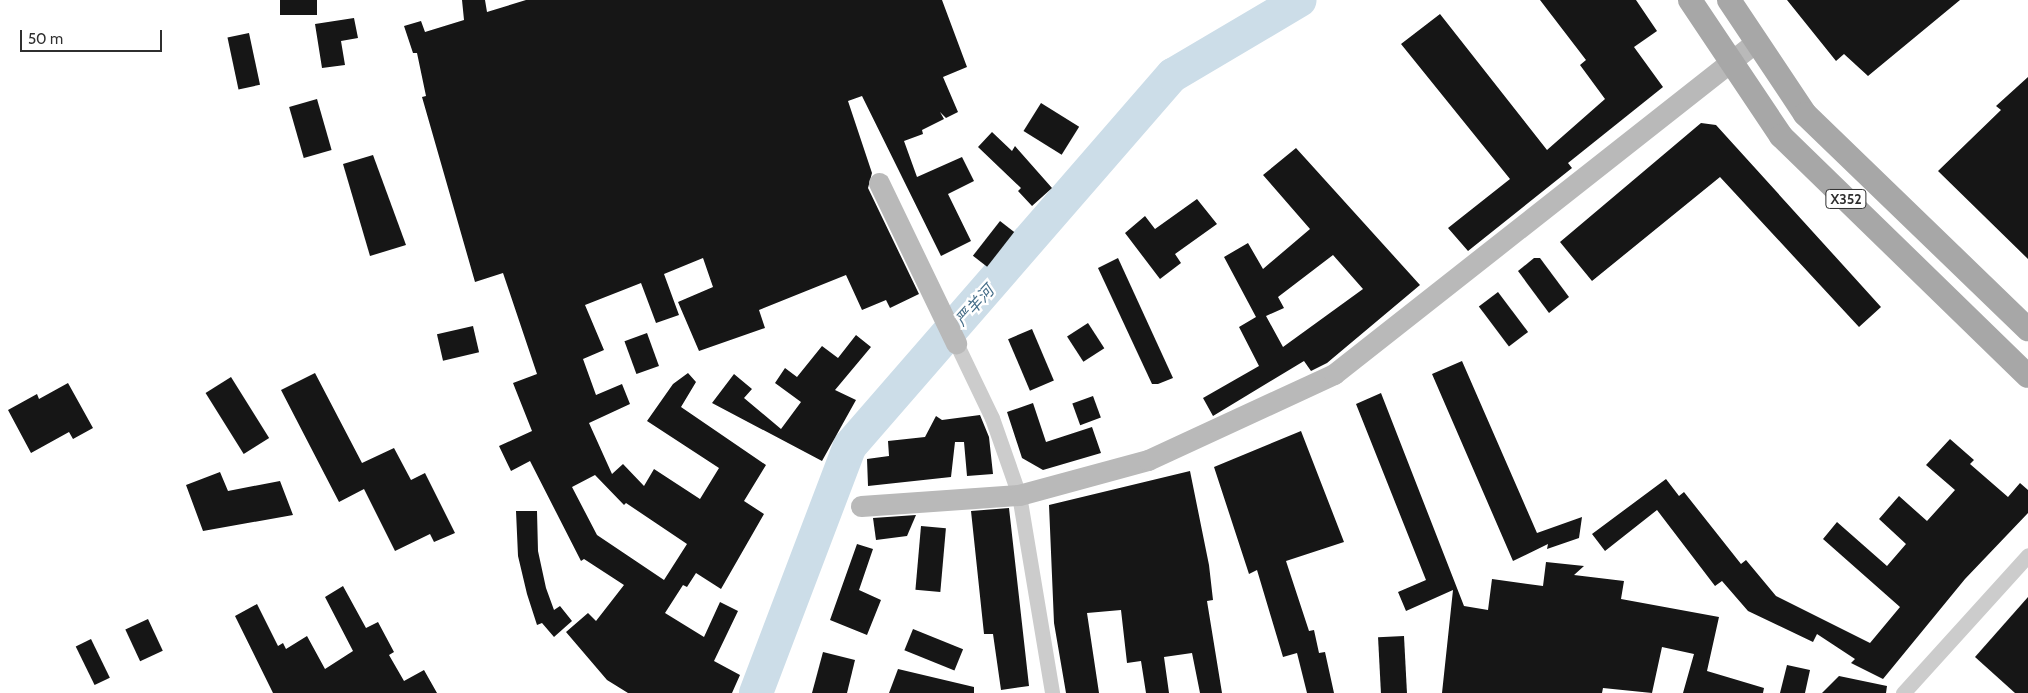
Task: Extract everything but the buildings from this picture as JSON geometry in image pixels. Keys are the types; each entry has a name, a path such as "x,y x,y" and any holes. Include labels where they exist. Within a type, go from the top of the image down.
{"main road":[{"name":"X352","path":"1690,0 1781,136 2028,376"},
{"name":"X352","path":"1729,0 1805,114 2028,330"}],"street":[{"path":"861,506 1019,495 1148,460 1334,374 1757,41"},
{"path":"879,183 992,418 1019,495 1052,693"},
{"path":"1903,693 2028,555"}],"waterway":[{"name":"严羊河","path":"756,693 850,446 1173,75 1300,0"}]}
